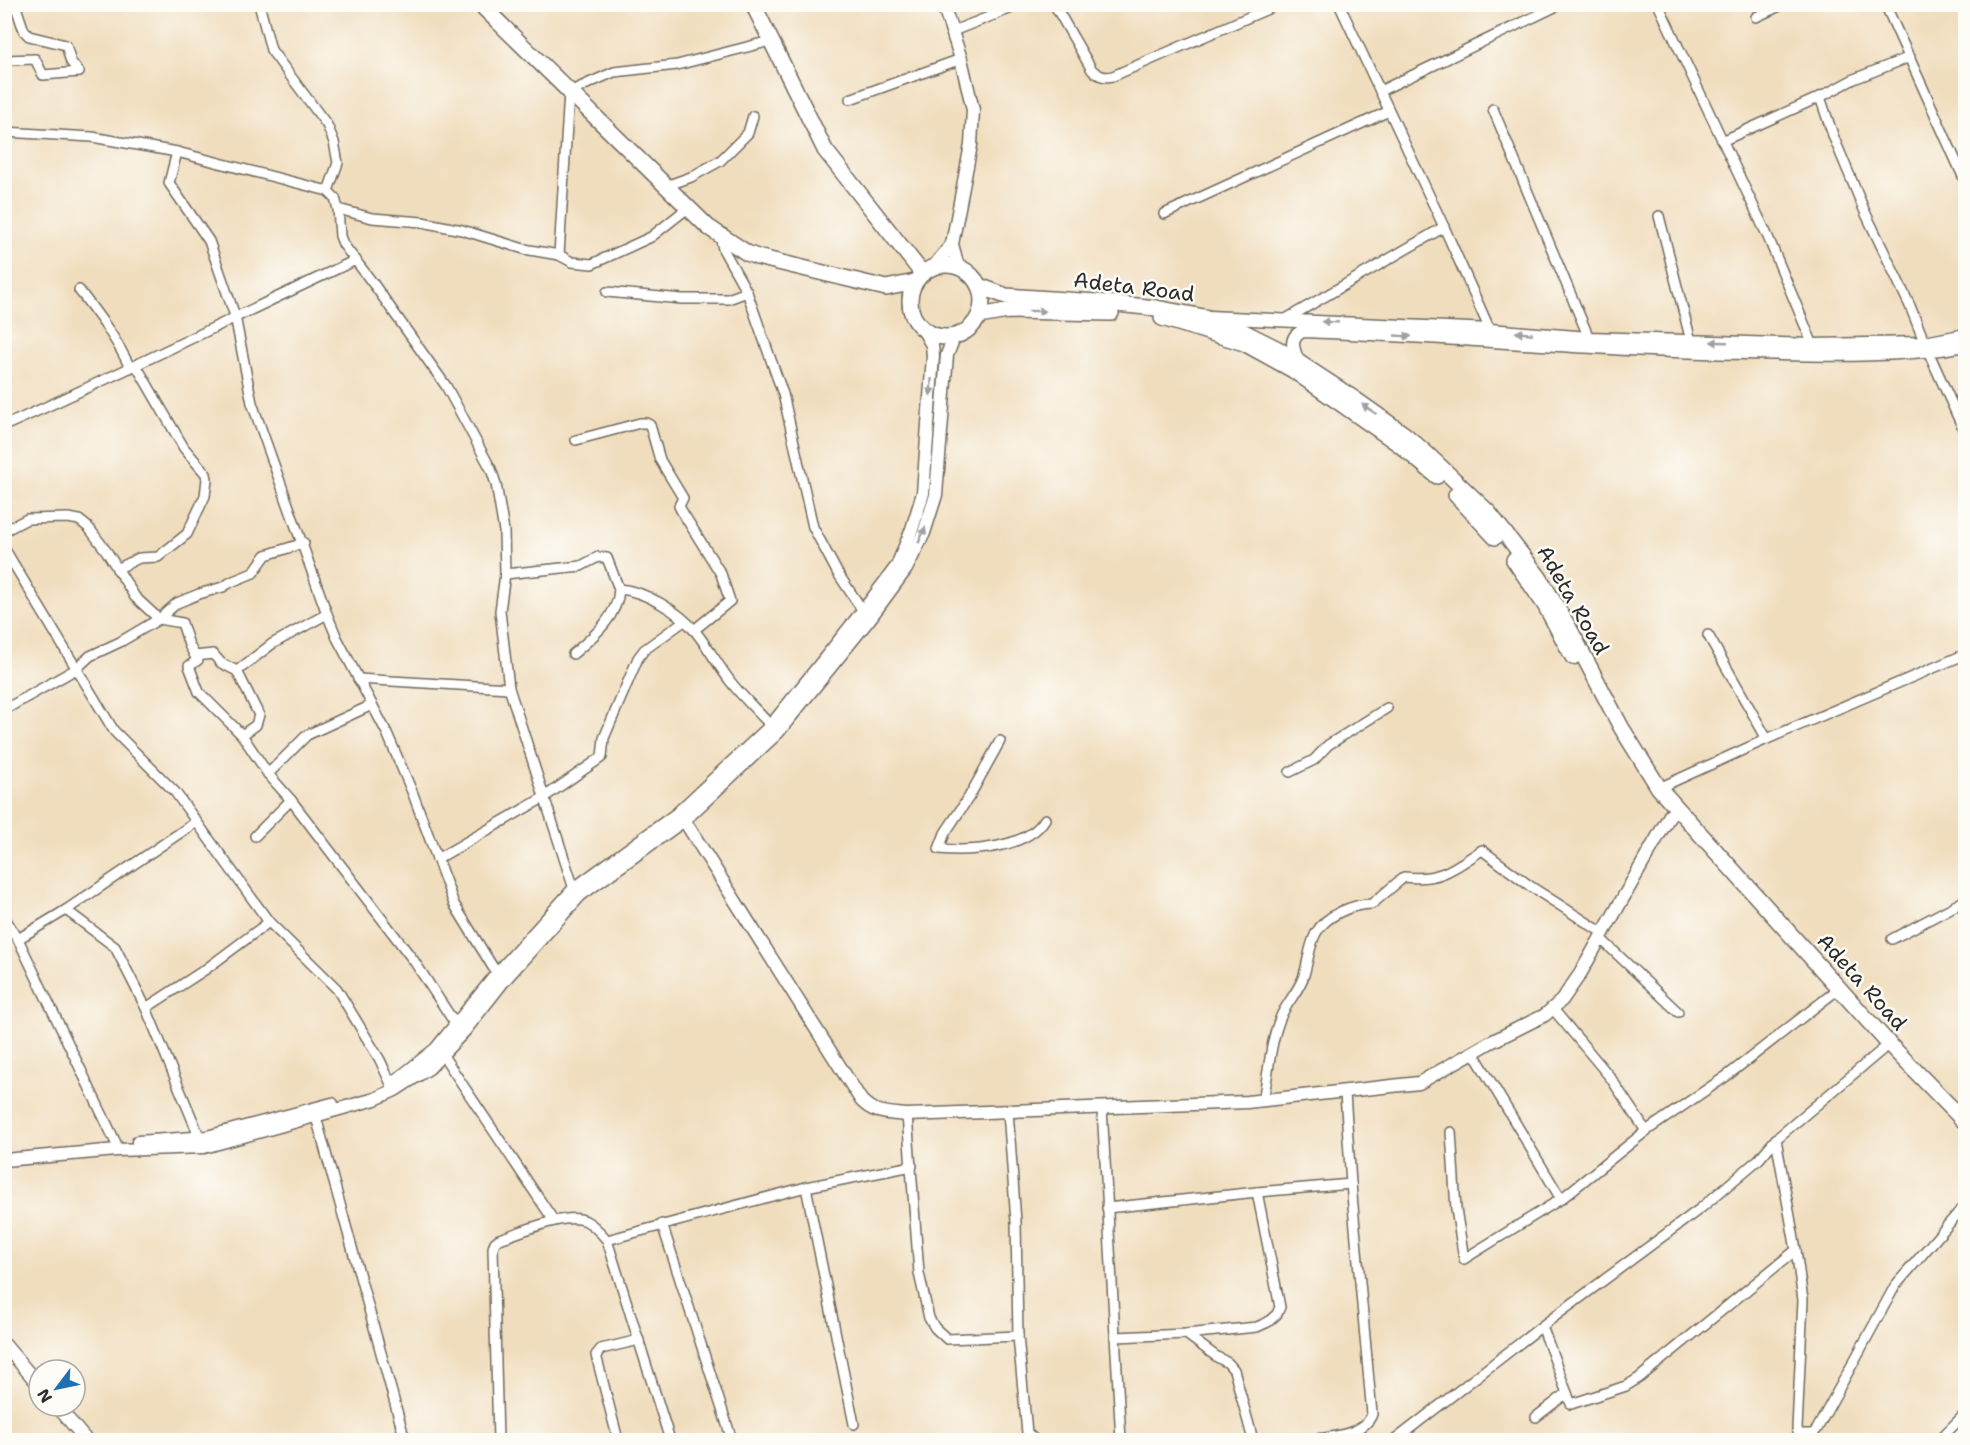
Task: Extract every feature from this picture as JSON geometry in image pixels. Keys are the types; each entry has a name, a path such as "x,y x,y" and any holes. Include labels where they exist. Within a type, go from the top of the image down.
{"main road":[{"path":"480,4 708,227 747,253 757,257 886,288 910,307"},
{"path":"753,4 825,150 923,274"},
{"path":"886,288 945,265 958,267 970,274 979,286 982,299 979,316 969,330 954,337 937,337 924,331 915,320 910,307 910,293 923,274"},
{"name":"Adeta Road","path":"979,286 1006,297 1156,308 1204,317 1240,330 1299,362 1388,422 1428,455 1516,562 1545,605 1626,754 1670,815 1882,1050 1965,1135"},
{"name":"Adeta Road","path":"979,316 1008,311 1097,312 1154,316 1244,344 1293,370 1399,444 1489,513 1539,577 1621,727 1659,788 1888,1044 1965,1122"}],"street":[{"path":"4,60 35,59 43,75 79,72 71,62 66,45 29,36 24,31 15,4"},
{"path":"259,4 271,50 327,125 334,142 338,163 328,191"},
{"path":"923,274 945,255 952,244 971,145 973,110 962,59 943,4"},
{"path":"953,31 1022,4"},
{"path":"1054,4 1092,70 1097,75 1106,78 1279,4"},
{"path":"1339,4 1490,330"},
{"path":"1380,91 1561,4"},
{"path":"1658,4 1768,237 1813,345"},
{"path":"1756,17 1784,4"},
{"path":"1886,4 1965,183"},
{"path":"559,255 569,92 614,72 677,65 770,41"},
{"path":"1722,141 1820,97 1854,79 1910,57"},
{"path":"850,99 962,59"},
{"path":"1820,97 1864,212 1910,306 1965,435"},
{"path":"1493,109 1589,338"},
{"path":"1164,214 1389,111"},
{"path":"666,186 691,177 720,161 748,133 753,116"},
{"path":"4,132 92,137 177,152 328,191 335,198 343,244 446,386 491,469 496,484 504,531 504,574 500,610 509,688 574,888"},
{"path":"177,152 169,183 209,241 235,316 252,403 304,543 327,614 337,638 387,732 454,904 497,974"},
{"path":"338,209 372,218 442,226 524,249 559,255 572,262 592,264 651,237 689,207"},
{"path":"1659,216 1691,341"},
{"path":"1286,319 1444,227"},
{"path":"720,233 723,249 747,292 783,394 813,527 837,572 863,611"},
{"path":"952,244 958,267"},
{"path":"4,426 356,260"},
{"path":"79,290 102,320 184,448 206,474 207,479 205,496 187,534 158,556 139,558 117,569"},
{"path":"607,292 682,299 728,299 747,292"},
{"path":"1204,317 1490,330 1589,338 1813,345 1927,347 1965,335"},
{"path":"4,1160 116,1143 200,1138 292,1119 316,1117 375,1099 423,1073 442,1054 574,888 677,814 771,726 863,611 880,597 897,566 912,530 923,494 933,356 932,345 924,331"},
{"path":"1299,362 1293,346 1298,333 1303,331 1718,353 1862,355 1965,345"},
{"path":"4,1153 195,1148 372,1093 392,1084 436,1049 497,974 519,956 580,895 684,820 778,732 880,597 906,569 924,533 936,495 947,354 954,337"},
{"path":"576,440 640,423 650,425 660,460 683,498 681,510 721,574 730,601 694,630"},
{"path":"4,531 27,519 79,520 89,528 132,593 159,619 182,623 189,645 198,660 189,666 199,692 242,735 268,774 291,800 414,961 456,1025"},
{"path":"4,710 76,669 90,656 120,642 159,619 177,603 254,573 266,555 304,543"},
{"path":"4,548 114,731 175,792 269,922 337,989 392,1084"},
{"path":"504,574 581,566 598,557 607,558 619,589 616,604 594,636 573,654"},
{"path":"619,589 631,590 665,607 694,630 732,683 771,726"},
{"path":"237,671 272,644 327,614"},
{"path":"437,859 543,798 602,757 604,738 638,658 644,650 684,621"},
{"path":"1708,635 1767,739"},
{"path":"195,656 213,654 221,663 237,671 259,715 256,725 242,735"},
{"path":"1659,788 1965,654"},
{"path":"358,679 509,688"},
{"path":"268,774 307,735 372,705"},
{"path":"1290,772 1314,760 1328,745 1387,708"},
{"path":"1000,741 969,797 945,832 939,849 960,851 1010,843 1028,835 1042,825 1045,819"},
{"path":"255,836 291,800"},
{"path":"684,820 861,1100 874,1111 907,1115 1263,1100 1345,1093 1419,1083 1553,1009 1562,1000 1580,974 1670,815"},
{"path":"18,939 66,910 196,822"},
{"path":"1263,1100 1273,1043 1282,1015 1303,979 1316,933 1333,917 1348,909 1359,904 1372,904 1404,877 1424,879 1446,873 1482,850 1602,935 1678,1012"},
{"path":"1892,939 1965,900"},
{"path":"66,910 115,947 146,1008 200,1138"},
{"path":"4,917 18,939 116,1143"},
{"path":"146,1008 206,969 269,922"},
{"path":"1451,1132 1456,1209 1464,1259 1561,1199 1646,1131 1728,1075 1832,994"},
{"path":"1553,1009 1610,1077 1646,1131"},
{"path":"1395,1440 1542,1326 1701,1208 1760,1159 1776,1139 1882,1050"},
{"path":"1473,1052 1561,1199"},
{"path":"442,1054 554,1221"},
{"path":"1298,1440 1330,1438 1360,1428 1370,1420 1372,1414 1345,1093"},
{"path":"1102,1108 1121,1440"},
{"path":"1008,1110 1016,1222 1018,1336 1027,1433 1035,1440"},
{"path":"907,1115 919,1273 929,1318 946,1339 1018,1336"},
{"path":"316,1117 405,1440"},
{"path":"1776,1139 1797,1250 1803,1300 1797,1429 1799,1434 1813,1434 1817,1429 1895,1286 1965,1204"},
{"path":"607,1240 806,1187 912,1166"},
{"path":"1107,1208 1351,1184"},
{"path":"806,1187 854,1424"},
{"path":"1115,1337 1186,1334 1257,1327 1268,1322 1277,1314 1280,1307 1257,1192"},
{"path":"498,1440 493,1248 495,1242 554,1221 574,1218 585,1220 607,1240 670,1440"},
{"path":"662,1224 732,1440"},
{"path":"1542,1326 1571,1404 1626,1386 1639,1378 1797,1250"},
{"path":"1186,1334 1228,1363 1234,1370 1253,1440"},
{"path":"618,1440 596,1355 602,1349 639,1340"},
{"path":"4,1344 27,1371"},
{"path":"1536,1417 1567,1393"},
{"path":"1939,1440 1965,1413"},
{"path":"67,1418 86,1440"}]}
